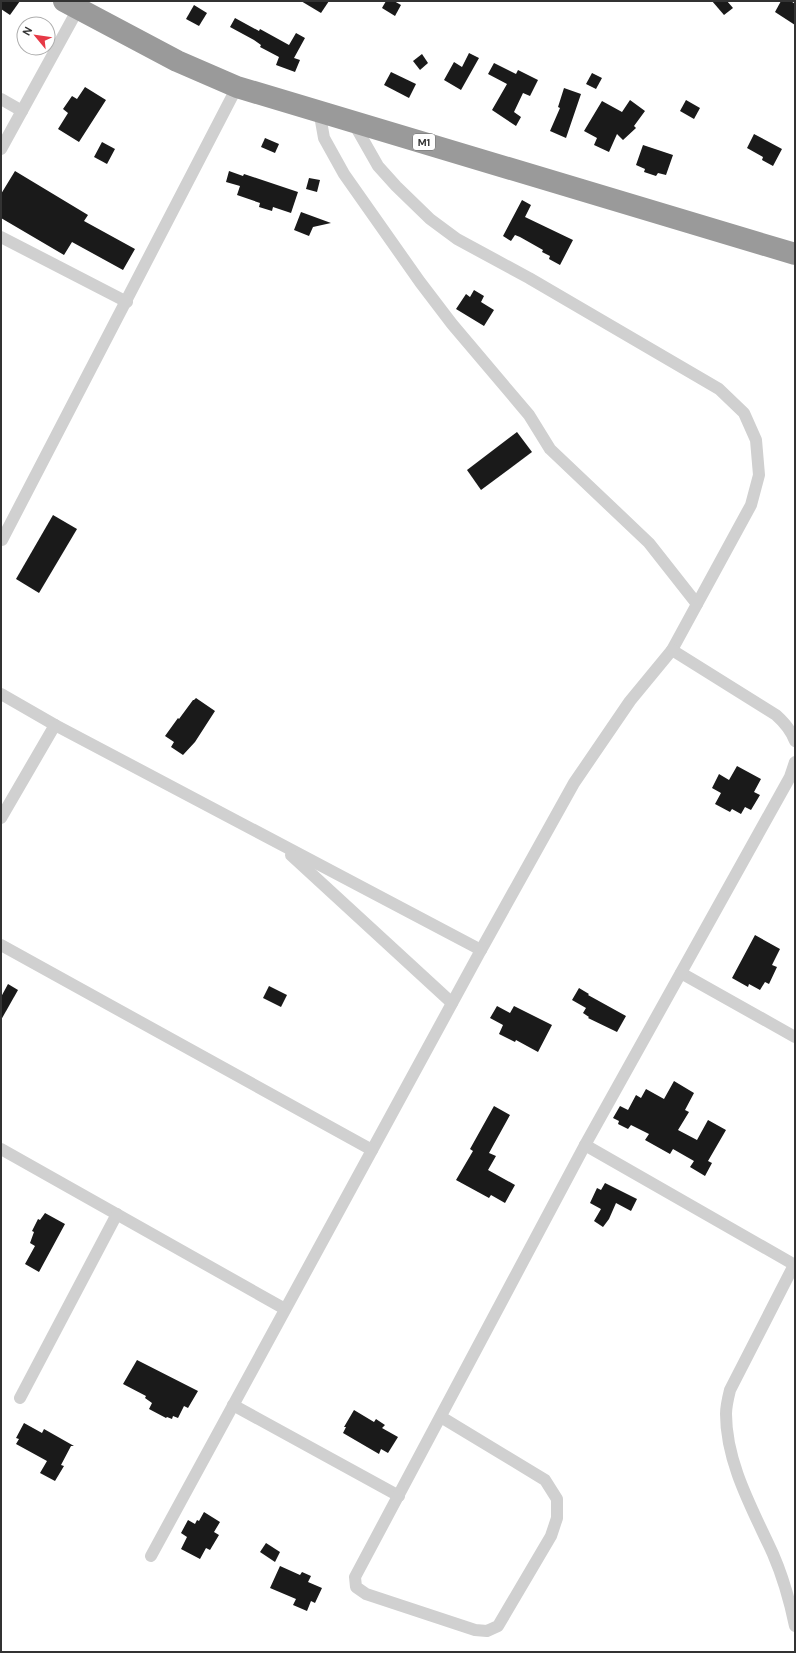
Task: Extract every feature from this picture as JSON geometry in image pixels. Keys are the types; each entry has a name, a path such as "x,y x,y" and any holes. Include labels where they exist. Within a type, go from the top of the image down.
{"highway":[{"name":"M1","path":"71,5 177,60 237,87 319,110 795,254"}],"street":[{"path":"1,149 22,111 71,5"},
{"path":"1,540 127,302 237,87"},
{"path":"1,99 22,111"},
{"path":"319,110 324,138 344,174 420,282 452,324 529,415 550,449 649,543 697,604"},
{"path":"151,1556 481,950 574,783 630,701 672,650 751,505 759,475 756,440 744,413 719,389 529,278 457,239 435,223 413,204 378,166 352,120"},
{"path":"1,236 127,302"},
{"path":"672,650 776,715 785,722 792,732 795,741"},
{"path":"1,694 55,725 481,950"},
{"path":"1,818 55,725"},
{"path":"441,1417 545,1480 557,1499 557,1518 551,1536 498,1626 487,1631 475,1630 366,1594 356,1587 355,1577 585,1145 790,777 795,762"},
{"path":"279,844 452,1003"},
{"path":"1,945 372,1150"},
{"path":"681,973 795,1037"},
{"path":"585,1145 794,1265 730,1390 726,1413 731,1451 748,1501 773,1554 784,1582 795,1626"},
{"path":"1,1149 285,1309"},
{"path":"20,1398 117,1214"},
{"path":"233,1405 399,1496"}],"building":[{"path":"1,1 20,1 10,15 1,9"},
{"path":"301,1 329,1 321,13"},
{"path":"386,1 394,1 401,5 395,16 382,8"},
{"path":"712,1 727,1 733,8 724,15"},
{"path":"781,1 791,1 795,4 795,25 775,12"},
{"path":"194,5 207,13 199,26 186,19"},
{"path":"235,18 259,31 260,29 289,45 296,33 305,38 294,58 300,60 295,72 276,65 279,57 260,47 261,45 254,40 230,27"},
{"path":"469,53 479,58 461,90 444,80 454,62 462,67"},
{"path":"422,54 428,63 420,70 413,61"},
{"path":"494,63 516,74 518,70 538,80 530,96 523,93 514,112 521,117 516,126 492,110 507,84 488,74"},
{"path":"391,72 416,84 409,98 384,85"},
{"path":"592,73 602,78 596,89 586,84"},
{"path":"85,87 106,100 79,142 58,129 68,113 63,109 72,96 77,99"},
{"path":"564,88 581,94 566,138 550,131 560,108 558,107"},
{"path":"630,100 645,111 634,126 636,128 623,140 617,134 609,152 594,145 597,138 584,131 602,101 622,112"},
{"path":"686,100 700,108 694,119 680,111"},
{"path":"754,134 782,149 773,166 762,160 763,157 747,148"},
{"path":"265,138 279,144 275,153 261,147"},
{"path":"102,142 115,149 107,164 94,157"},
{"path":"643,145 673,155 666,175 658,173 656,176 644,172 645,169 636,165"},
{"path":"15,171 88,215 84,221 135,249 123,270 72,242 64,255 1,218 1,194"},
{"path":"229,171 243,176 244,174 298,192 291,213 273,207 272,211 259,207 260,203 237,195 240,186 226,182"},
{"path":"309,178 320,180 317,192 306,189"},
{"path":"522,200 531,205 525,217 573,240 560,265 549,259 550,256 542,252 543,250 520,237 515,235 511,241 503,236"},
{"path":"301,212 331,223 313,227 309,236 294,230"},
{"path":"474,290 484,296 481,302 494,310 484,326 456,309 466,294 470,297"},
{"path":"517,432 532,452 481,490 467,470"},
{"path":"53,515 77,529 39,593 16,579"},
{"path":"196,698 215,711 195,742 183,755 171,747 174,742 165,736 178,718 179,719"},
{"path":"737,766 761,779 754,792 760,795 751,810 745,807 741,814 732,809 730,812 715,804 721,793 712,788 719,774 729,780"},
{"path":"755,935 780,949 772,965 777,967 769,984 765,982 760,990 749,984 748,987 732,978"},
{"path":"8,984 18,990 1,1020 1,997"},
{"path":"269,986 287,995 281,1007 263,998"},
{"path":"579,988 589,994 588,995 626,1016 617,1032 588,1018 589,1017 583,1013 586,1008 572,1000"},
{"path":"497,1006 510,1013 514,1006 552,1025 538,1052 516,1040 515,1042 499,1034 503,1025 490,1018"},
{"path":"674,1081 694,1093 685,1110 689,1112 678,1130 697,1140 708,1120 726,1130 708,1161 712,1163 705,1176 690,1167 694,1161 673,1149 670,1154 645,1140 649,1134 631,1125 628,1129 618,1124 619,1121 613,1118 620,1106 628,1110 636,1095 641,1098 646,1089 664,1099"},
{"path":"494,1106 510,1115 489,1153 496,1156 488,1170 515,1185 505,1203 491,1195 489,1198 456,1180 473,1151 470,1149"},
{"path":"605,1183 637,1199 631,1211 616,1203 609,1219 603,1227 594,1221 601,1209 590,1203 597,1188 601,1190"},
{"path":"45,1213 65,1224 39,1272 25,1264 35,1246 30,1243 34,1232 32,1231 38,1219 40,1220"},
{"path":"137,1360 198,1391 188,1408 184,1406 178,1418 173,1416 172,1419 166,1418 149,1409 152,1403 145,1398 146,1396 123,1384"},
{"path":"354,1410 374,1422 376,1419 385,1425 382,1428 398,1437 388,1453 381,1449 379,1454 343,1433 346,1427 344,1427"},
{"path":"24,1423 42,1433 44,1429 74,1446 71,1446 61,1465 64,1466 55,1481 40,1473 47,1461 16,1444 19,1439 16,1438"},
{"path":"204,1512 220,1522 214,1532 219,1535 210,1550 206,1548 200,1559 181,1549 187,1537 181,1533 188,1520 195,1524 197,1520 199,1521"},
{"path":"266,1543 280,1552 275,1562 260,1552"},
{"path":"280,1566 300,1575 302,1572 311,1576 308,1582 322,1588 315,1603 311,1601 307,1611 293,1605 296,1599 270,1588"}]}
